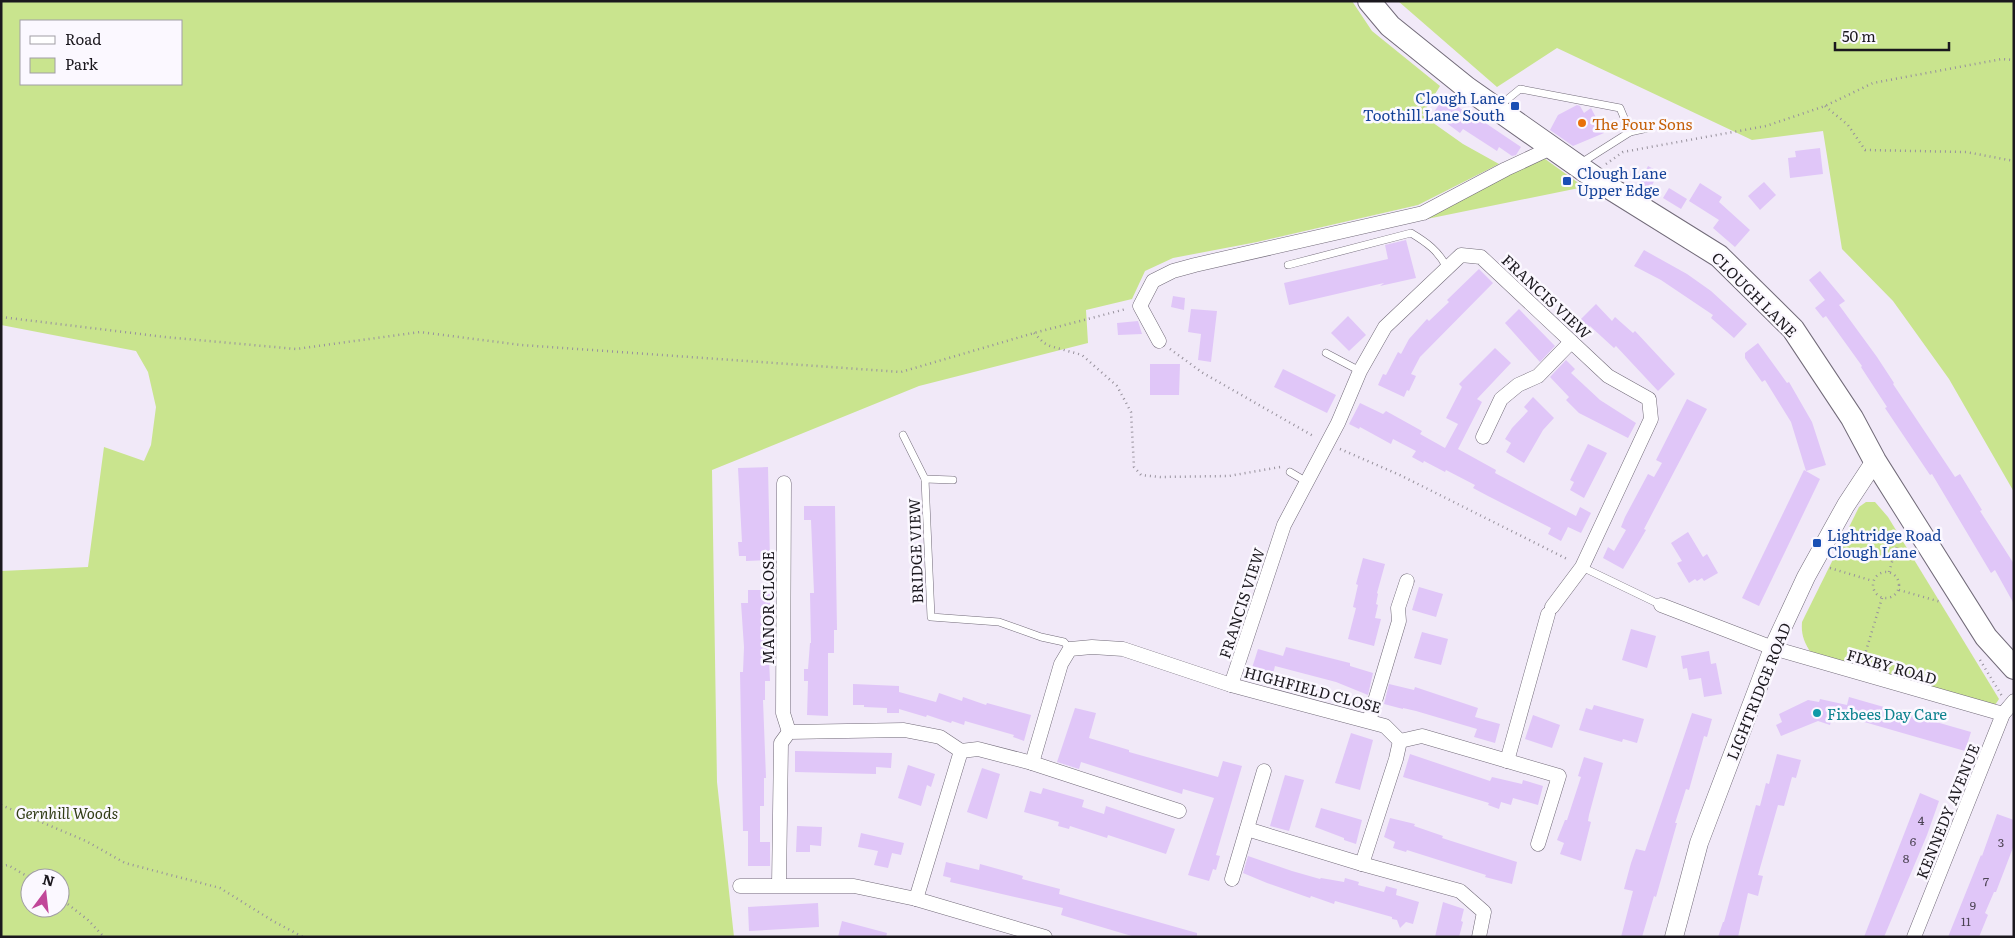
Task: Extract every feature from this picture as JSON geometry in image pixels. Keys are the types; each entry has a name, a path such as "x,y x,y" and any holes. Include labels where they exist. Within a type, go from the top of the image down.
{"main road":[{"name":"CLOUGH LANE","path":"1369,1 1390,26 1467,88 1584,170 1720,256 1793,329 1852,418 1875,461 1986,637 2014,668"}],"street":[{"path":"1159,341 1140,306 1153,281 1173,271 1423,213 1506,169 1551,148"},
{"name":"FRANCIS VIEW","path":"1231,684 1284,525 1338,423 1360,371 1384,326 1461,255 1481,257 1608,376 1649,399 1651,419 1582,567 1550,611 1507,761"},
{"path":"1483,437 1501,399 1518,385 1538,376 1571,342"},
{"name":"LIGHTRIDGE ROAD","path":"1674,937 1699,842 1773,648 1814,564 1846,505 1875,461"},
{"name":"MANOR CLOSE","path":"784,483 783,713 789,732"},
{"path":"1369,721 1399,621 1398,608 1407,581"},
{"name":"FIXBY ROAD","path":"1661,605 1773,648 2003,714"},
{"name":"HIGHFIELD CLOSE","path":"1070,649 1092,647 1122,649 1231,684 1385,726 1400,741"},
{"path":"1032,763 1062,664 1070,649"},
{"name":"KENNEDY AVENUE","path":"1914,937 2003,714 2014,701"},
{"path":"779,885 781,743 789,732 904,730 940,737 961,752 978,749 1032,763 1179,811"},
{"path":"1362,864 1400,741 1422,736 1559,776 1538,844"},
{"path":"916,899 961,752"},
{"path":"1232,879 1264,772"},
{"path":"1247,829 1460,891 1484,912 1479,937"},
{"path":"740,886 854,886 916,899 1045,937"}],"lane":[{"path":"1496,108 1520,89 1620,108 1630,132"},
{"path":"1584,170 1630,132 1648,128"},
{"path":"1288,265 1411,233 1428,243 1442,258 1447,268"},
{"path":"1326,353 1360,371"},
{"name":"BRIDGE VIEW","path":"904,435 925,479 931,617 999,622 1041,637 1064,642 1070,649"},
{"path":"1290,472 1307,482"},
{"path":"925,479 953,480"},
{"path":"1582,567 1661,605"}],"path":[{"path":"1584,170 1623,152 1766,126 1825,106 1873,83 2002,59 2014,60"},
{"path":"1825,106 1848,125 1865,150 1966,152 2014,161"},
{"path":"1,317 165,337 296,349 420,332 521,345 901,372 1034,333 1140,306"},
{"path":"1034,333 1050,346 1082,355 1117,386 1131,412 1134,467 1141,475 1160,477 1230,476 1285,466"},
{"path":"1159,341 1203,373 1326,443 1402,476 1582,567"},
{"path":"1889,572 1901,532"},
{"path":"1814,564 1873,581"},
{"path":"1889,572 1898,579 1899,590 1893,597 1882,598 1874,592 1873,581 1880,573 1889,572"},
{"path":"1899,590 1946,604"},
{"path":"1859,674 1882,598"},
{"path":"1,805 86,842 125,863 220,888 303,937"},
{"path":"1,866 8,865 20,872"},
{"path":"70,906 88,920 104,937"}],"green space":[{"name":"Gernhill Woods","path":"1,1 1352,1 1372,31 1440,86 1422,115 1463,144 1499,164 1418,205 1257,242 1173,258 1145,271 1132,299 1086,310 1088,343 919,386 712,470 717,782 734,937 1,937 1,571 88,567 104,447 144,461 151,445 156,407 148,372 136,351 1,325"},
{"path":"1398,1 2014,1 2014,492 1949,379 1893,301 1842,249 1823,131 1752,140 1557,48 1497,87"},
{"path":"1541,156 1584,187 1417,221"},
{"path":"1866,502 1875,502 1888,517 1999,699 1995,705 1811,653 1806,645 1802,631 1802,622 1859,507"}],"building":[{"path":"1445,97 1476,120 1478,118 1521,147 1516,155 1512,156 1499,147 1497,151 1463,129 1460,133 1433,113"},
{"name":"The Four Sons","path":"1577,105 1580,106 1584,113 1591,108 1604,133 1573,146 1550,130 1558,115"},
{"path":"1820,148 1823,174 1790,178 1788,158 1796,157 1795,151"},
{"path":"1648,166 1659,172 1650,189 1639,183"},
{"path":"1764,182 1776,195 1760,210 1748,196"},
{"path":"1700,183 1722,197 1719,202 1750,230 1735,247 1713,228 1719,220 1689,201"},
{"path":"1669,188 1687,199 1681,209 1663,198"},
{"path":"1406,240 1416,278 1380,286 1384,283 1289,305 1284,283 1388,259 1385,245"},
{"path":"1644,250 1687,274 1711,291 1747,324 1734,338 1711,318 1713,315 1661,280 1634,266"},
{"path":"1479,269 1493,283 1420,357 1411,374 1416,376 1404,397 1378,385 1383,374 1386,375 1398,352 1401,354 1409,339 1427,319 1429,321 1449,302 1447,300"},
{"path":"1820,271 1845,301 1839,305 1877,357 1955,477 1960,474 1982,510 1980,511 2014,564 2014,604 1995,570 1991,573 1932,474 1930,475 1885,408 1887,407 1862,366 1826,316 1823,318 1815,308 1825,300 1809,280"},
{"path":"1173,296 1185,298 1184,310 1171,307"},
{"path":"1596,304 1612,321 1615,317 1633,333 1635,331 1675,374 1658,391 1616,346 1614,348 1590,326 1587,329 1579,321"},
{"path":"1191,309 1217,311 1211,362 1198,360 1201,334 1188,332"},
{"path":"1519,309 1555,346 1540,362 1505,323"},
{"path":"1348,316 1366,335 1349,351 1331,333"},
{"path":"1138,321 1142,334 1118,335 1117,323"},
{"path":"1758,343 1787,383 1789,382 1812,422 1826,465 1806,471 1791,422 1765,380 1762,382 1745,358 1745,353"},
{"path":"1495,348 1511,363 1477,399 1482,402 1458,449 1496,470 1495,473 1576,516 1580,507 1591,513 1581,533 1568,527 1561,541 1548,534 1551,528 1473,488 1475,485 1446,470 1445,472 1412,457 1416,451 1393,439 1391,444 1360,427 1359,429 1349,424 1360,403 1383,414 1386,411 1422,431 1420,434 1445,448 1458,424 1446,418 1462,387 1459,384"},
{"path":"1566,360 1575,369 1571,373 1600,400 1636,423 1628,438 1579,413 1566,400 1569,397 1550,377"},
{"path":"1150,364 1180,364 1179,395 1150,395"},
{"path":"1283,369 1336,395 1327,413 1274,387"},
{"path":"1533,397 1554,418 1543,430 1524,463 1506,452 1511,443 1505,439 1512,428 1528,411 1524,407"},
{"path":"1687,399 1707,409 1644,529 1646,530 1623,569 1603,558 1608,547 1614,551 1626,530 1621,527 1648,474 1654,477 1662,463 1656,460"},
{"path":"1588,444 1607,453 1584,498 1570,490 1574,482 1570,480"},
{"path":"768,467 770,560 746,561 746,556 739,556 738,542 742,542 738,468"},
{"path":"1804,470 1820,479 1759,606 1742,598"},
{"path":"804,506 835,506 837,630 834,630 834,653 828,653 828,716 807,715 808,681 804,681 804,669 808,669 811,643 810,593 814,593 811,520 804,520"},
{"path":"1688,532 1703,557 1707,554 1718,573 1704,581 1702,578 1697,581 1695,579 1689,583 1677,563 1682,561 1671,543"},
{"path":"1363,558 1385,564 1377,593 1376,604 1378,605 1375,618 1381,619 1374,646 1348,639 1356,608 1353,607 1358,585 1356,584"},
{"path":"1419,587 1443,594 1436,617 1412,610"},
{"path":"748,590 770,590 770,617 767,617 770,681 765,681 765,700 763,700 766,778 764,778 764,806 760,806 760,842 770,842 770,866 748,866 748,831 743,831 740,672 743,672 744,647 741,603 748,603"},
{"path":"1631,629 1656,636 1647,668 1622,660"},
{"path":"1422,632 1448,639 1441,665 1414,658"},
{"path":"1286,647 1350,663 1350,666 1373,673 1368,695 1336,682 1275,666 1273,674 1252,668 1258,649 1283,656"},
{"path":"1709,651 1711,664 1716,663 1722,694 1704,697 1701,678 1689,680 1687,668 1683,669 1681,656"},
{"path":"853,684 899,686 899,692 936,702 939,693 962,701 963,697 986,705 987,703 1031,715 1024,741 1013,737 1014,735 965,721 964,725 899,709 899,713 887,713 887,708 853,705"},
{"path":"1389,684 1414,690 1415,687 1478,708 1475,717 1500,724 1495,743 1474,737 1477,729 1416,711 1384,704"},
{"path":"1849,697 1971,732 1965,751 1833,713 1830,725 1818,721 1781,736 1776,725 1782,722 1779,714 1808,700 1819,702 1820,699 1847,705"},
{"path":"1594,705 1644,719 1637,743 1623,739 1622,742 1579,730 1586,708 1592,710"},
{"path":"1075,708 1096,713 1089,738 1129,750 1129,752 1218,777 1223,761 1242,766 1216,855 1220,856 1216,870 1213,869 1209,881 1188,875 1214,798 1183,789 1182,794 1081,762 1079,769 1057,762"},
{"path":"1692,713 1712,719 1707,737 1704,736 1689,790 1686,789 1656,897 1654,896 1642,937 1621,937 1633,891 1624,889 1631,863 1636,849 1645,851"},
{"path":"1533,715 1560,725 1552,748 1525,739"},
{"path":"1351,733 1373,740 1360,790 1335,783"},
{"path":"795,751 892,753 891,768 876,767 876,774 795,772"},
{"path":"1410,754 1490,781 1492,777 1522,784 1523,780 1543,786 1538,805 1513,798 1511,805 1501,802 1499,809 1488,805 1489,803 1403,777"},
{"path":"1777,754 1801,760 1796,778 1792,777 1784,806 1778,805 1758,875 1763,876 1758,896 1748,893 1738,937 1718,937 1724,922 1756,805 1760,806 1766,783 1769,784"},
{"path":"1584,757 1603,763 1589,815 1588,821 1591,822 1581,861 1560,854 1564,843 1557,840 1565,820 1567,820 1581,777 1578,776"},
{"path":"908,765 935,774 931,787 927,785 921,806 898,798"},
{"path":"982,768 1000,774 987,819 967,812"},
{"path":"1285,775 1304,780 1289,831 1270,826"},
{"path":"1043,788 1084,800 1082,807 1104,814 1106,806 1175,829 1166,854 1108,835 1107,838 1070,826 1069,829 1058,826 1059,822 1024,812 1030,791 1041,794"},
{"path":"1920,793 1939,801 1927,835 1884,937 1864,937"},
{"path":"1321,808 1362,820 1356,844 1315,827"},
{"path":"1997,814 2014,820 2014,845 1996,892 1994,892 1985,913 1988,915 1979,937 1948,937 1982,856"},
{"path":"1390,818 1415,824 1414,826 1443,836 1442,838 1517,862 1512,884 1485,877 1486,875 1407,850 1406,852 1393,848 1395,842 1384,837"},
{"path":"797,826 822,827 821,846 810,845 810,852 796,852"},
{"path":"861,833 904,843 901,855 892,853 888,868 874,865 878,851 858,847"},
{"path":"1248,856 1320,879 1344,882 1345,878 1359,882 1358,885 1384,892 1386,886 1397,889 1396,895 1419,902 1413,924 1406,922 1400,928 1397,920 1392,919 1392,917 1335,901 1334,904 1311,896 1310,898 1267,883 1243,873"},
{"path":"946,862 979,870 980,864 1023,876 1022,879 1060,889 1059,894 1197,933 1197,937 1135,937 1061,915 1063,908 950,882 951,878 943,876"},
{"path":"1443,902 1464,909 1459,937 1435,937"},
{"path":"818,903 819,927 749,931 748,907"},
{"path":"842,921 887,933 886,937 838,937"}],"place":[{"name":"Clough Lane Toothill Lane South","path":"1515,106"},
{"name":"The Four Sons","path":"1582,123"},
{"name":"Clough Lane Upper Edge","path":"1567,181"},
{"name":"Lightridge Road Clough Lane","path":"1817,543"},
{"name":"Fixbees Day Care","path":"1817,713"}]}
